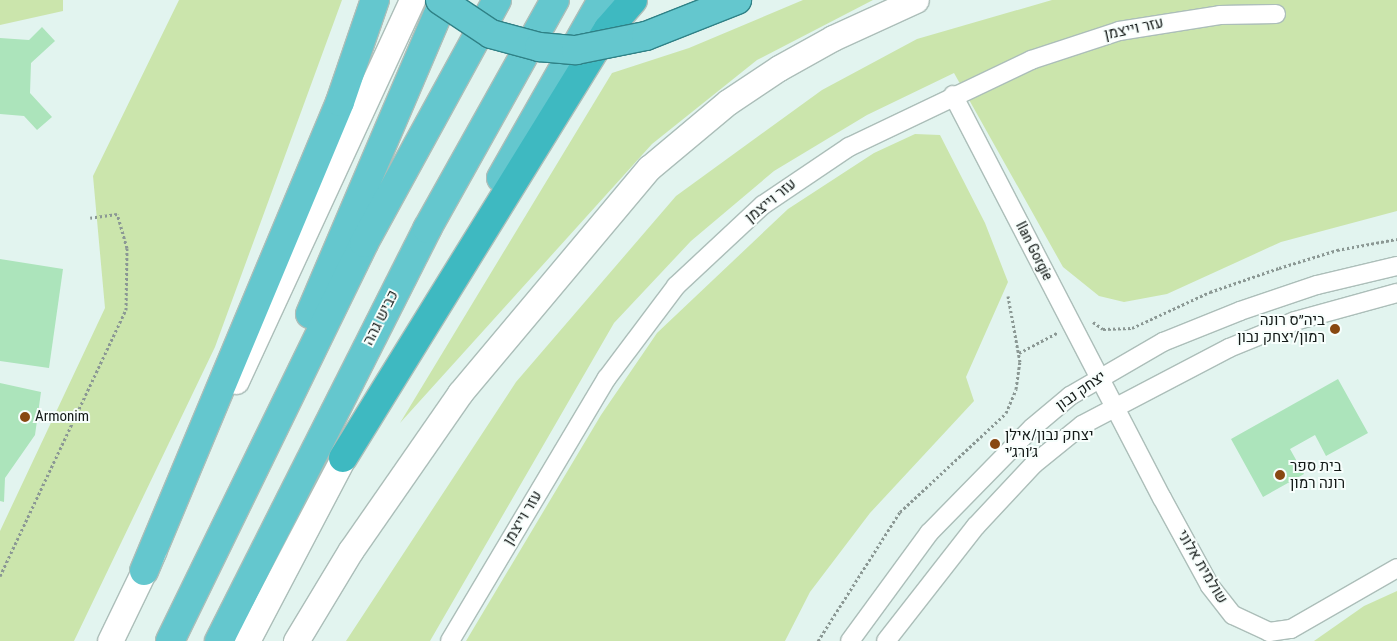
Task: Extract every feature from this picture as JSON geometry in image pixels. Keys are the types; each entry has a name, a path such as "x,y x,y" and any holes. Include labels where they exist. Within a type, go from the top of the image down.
{"highway":[{"path":"144,570 340,102 375,0"},
{"path":"440,0 491,34 539,47 576,50 646,36 737,0"},
{"path":"173,634 444,0"},
{"path":"173,634 364,243 497,0"},
{"name":"כביש גהה","path":"219,641 428,229 555,0"},
{"path":"343,458 602,0"},
{"path":"343,458 608,29 633,0"}],"main road":[{"path":"110,641 286,279 412,0"},
{"path":"296,641 351,550 460,393 649,168 728,102 779,68 833,38 916,0"},
{"path":"247,641 343,458"}],"street":[{"name":"עזר וייצמן","path":"450,641 607,378 676,286 763,206 811,170 953,95 1039,57 1119,31 1220,15 1276,14"},
{"name":"Ilan Gorgie","path":"953,95 1114,407"},
{"name":"יצחק נבון","path":"850,641 896,574 982,476 1054,409 1099,378 1163,342 1240,311 1317,285 1397,266"},
{"name":"יצחק נבון","path":"886,641 932,579 1034,464 1082,425 1229,348 1295,321 1397,293"},
{"name":"שולמית אלוני","path":"1114,407 1210,586 1233,616 1249,626 1269,632 1291,629 1397,568"}],"path":[{"path":"0,576 126,310 127,248 117,214 90,218"},
{"path":"1019,353 1087,318 1104,329 1132,328 1210,292 1279,268 1337,250 1397,239"},
{"path":"818,641 900,512 1006,413 1016,389 1019,353 1008,296"}],"green space":[{"path":"0,0 63,0 63,11 0,25"},
{"path":"179,0 342,0 215,347 74,641 0,641 0,531 105,308 93,176"},
{"path":"803,0 873,0 757,60 652,144 400,423 612,73 689,48"},
{"path":"1052,0 1397,0 1397,211 1281,242 1167,294 1124,302 1099,296 1063,267 954,73 867,115 774,171 691,241 614,323 430,641 346,641 516,382 676,196 822,90 917,39"},
{"path":"915,134 940,135 985,223 1008,282 966,377 974,401 870,513 810,592 785,641 466,641 601,415 657,333 788,209 874,153"},
{"path":"1397,591 1397,641 1314,641 1364,606"}],"building":[{"path":"42,27 55,41 31,63 30,93 52,117 37,130 24,116 0,114 0,38 29,40"},
{"path":"0,259 63,269 49,368 0,361"},
{"path":"1338,379 1368,433 1326,456 1315,435 1290,449 1304,474 1263,497 1231,439"},
{"path":"0,383 41,392 35,435 5,478 4,502 0,501"}],"place":[{"name":"ביה״ס רונה רמון/יצחק נבון","path":"1335,329"},
{"name":"Armonim","path":"25,417"},
{"name":"יצחק נבון/אילן ג׳ורג׳י","path":"995,444"},
{"name":"בית ספר רונה רמון","path":"1280,475"}]}
